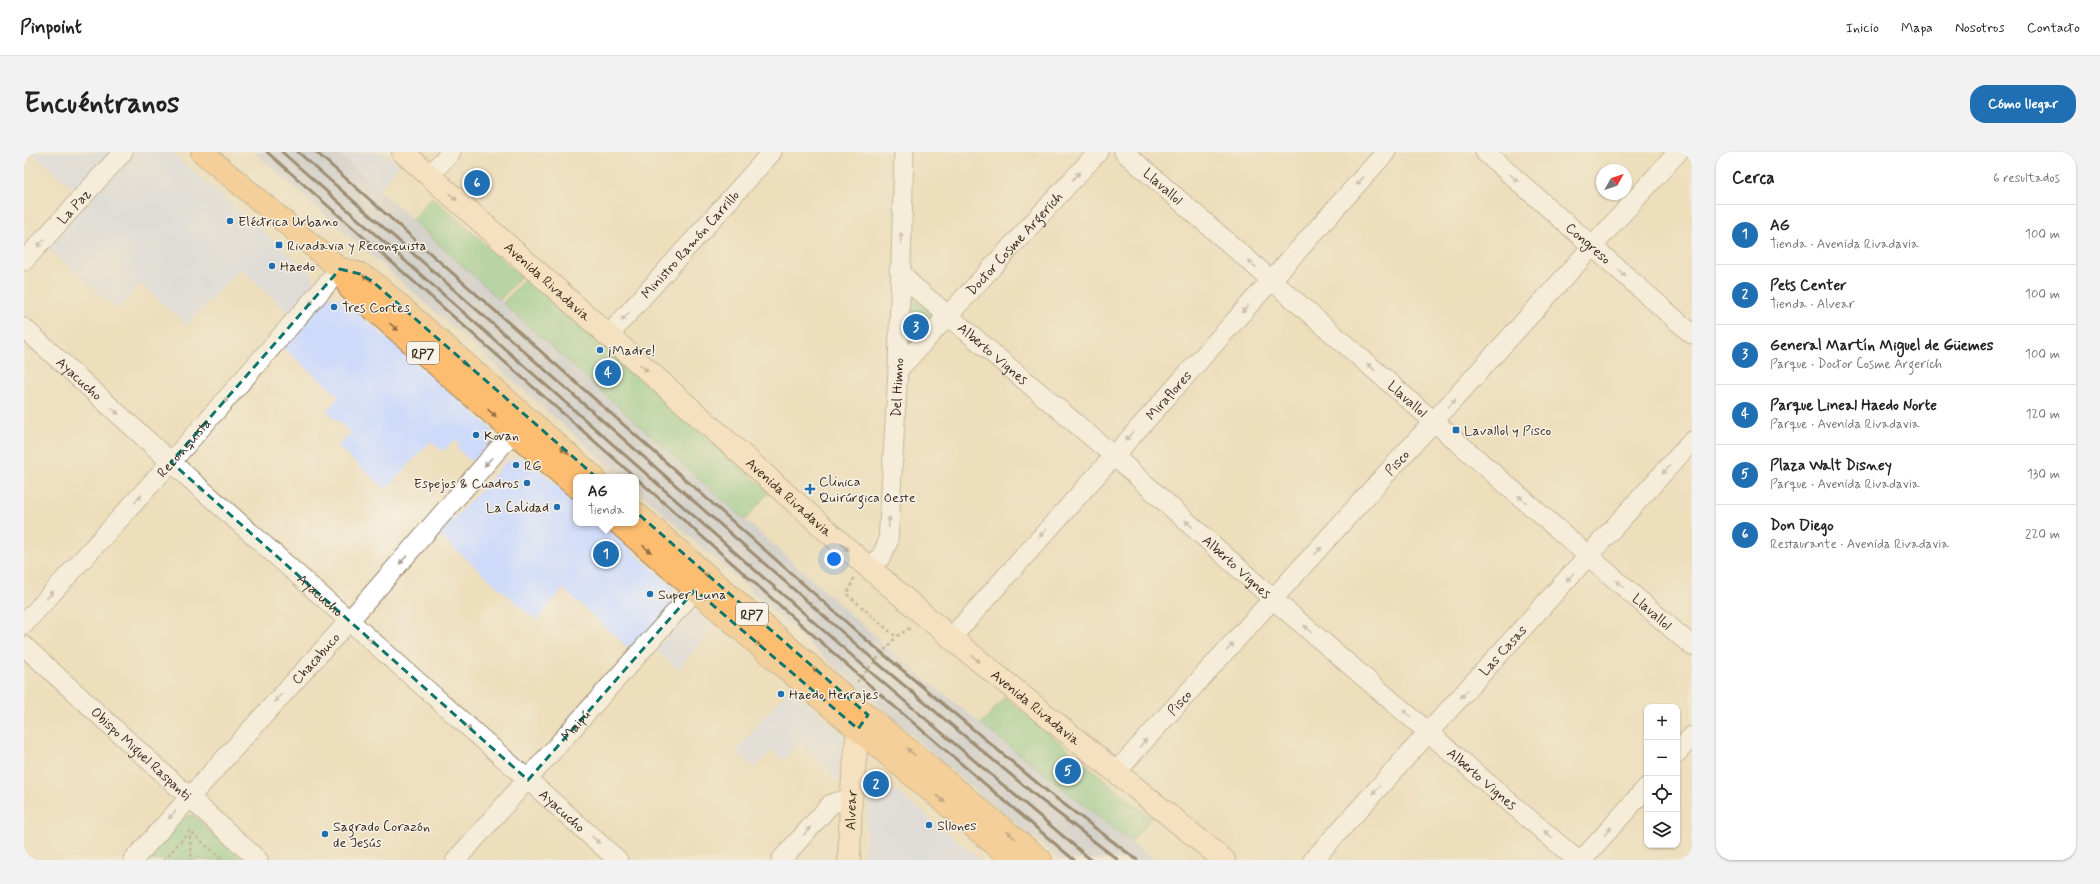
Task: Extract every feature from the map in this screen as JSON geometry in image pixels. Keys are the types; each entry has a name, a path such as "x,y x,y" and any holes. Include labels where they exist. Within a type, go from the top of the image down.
{"main road":[{"name":"RP7","path":"202,152 340,269 360,274 372,281 520,425 573,484"},
{"name":"RP7","path":"520,425 590,474"},
{"name":"RP7","path":"639,516 1013,860"},
{"name":"RP7","path":"621,526 695,590 1041,860"}],"street":[{"name":"La Paz","path":"24,261 124,152"},
{"name":"Avenida Rivadavia","path":"403,152 864,564 950,638 1224,860"},
{"path":"430,175 451,152"},
{"name":"Del Himno","path":"864,564 881,557 888,542 898,370 899,270 904,152"},
{"name":"Doctor Cosme Argerich","path":"898,370 1098,152"},
{"name":"Llavallol","path":"1124,152 1692,646"},
{"name":"Miraflores","path":"950,638 1112,455 1271,281 1386,152"},
{"name":"Congreso","path":"1485,152 1592,248 1692,334"},
{"name":"Pisco","path":"1116,772 1274,600 1678,152"},
{"name":"Ministro Ramón Carrillo","path":"608,336 767,153"},
{"name":"Reconquista","path":"24,624 171,462 340,269"},
{"name":"Alberto Vignes","path":"899,270 912,285 1112,455 1274,600 1577,860"},
{"name":"Ayacucho","path":"24,328 171,462 618,860"},
{"name":"Chacabuco","path":"132,860 349,621 520,425"},
{"name":"Las Casas","path":"1313,860 1589,557 1692,441"},
{"name":"Maipú","path":"456,860 695,590"},
{"name":"Obispo Miguel Raspanti","path":"24,646 258,860"},
{"name":"Alvear","path":"849,860 851,798 863,722"},
{"path":"1680,750 1692,736"},
{"path":"1582,860 1644,790"},
{"path":"782,860 830,804 851,798"}],"path":[{"path":"864,564 848,594 896,637"},
{"path":"853,685 896,637 915,625"},
{"path":"172,815 222,860"},
{"path":"164,860 190,831"},
{"path":"190,831 192,860"}],"highlighted area":[{"path":"340,269 360,274 372,281 868,715 858,729 695,590 528,780 171,462"}],"shaded area":[{"path":"31,152 114,152 78,192"},
{"path":"134,152 171,152 311,273 314,278 312,286 289,312 240,268 187,325 141,284 118,310 46,247"},
{"path":"254,152 337,152 887,647 981,724 1154,860 1061,860 962,780 639,492 639,474 619,474"},
{"path":"337,152 384,152 399,165 379,190"},
{"path":"330,296 341,299 491,428 493,435 491,443 473,463 457,448 460,445 454,440 443,451 431,441 386,489 338,447 351,433 327,411 339,396 281,346 325,298"},
{"path":"516,458 522,458 529,461 573,499 573,526 603,526 672,586 676,600 632,651 563,589 536,620 439,535 506,462"},
{"path":"691,610 701,610 717,624 678,669 655,649"},
{"path":"790,688 843,734 847,746 846,788 799,743 784,760 771,750 755,768 736,751"},
{"path":"878,776 981,860 864,860 870,779"}],"green space":[{"path":"432,197 521,276 500,300 412,220"},
{"path":"525,278 769,492 745,520 503,303"},
{"path":"912,296 934,316 912,342 909,343 906,340 907,298"},
{"path":"1005,697 1151,818 1131,842 981,724"},
{"path":"193,815 243,860 143,860 179,818"}],"railway":[{"path":"267,152 632,474"},
{"path":"282,152 867,669 1091,860"},
{"path":"298,152 875,661 1041,800 1118,860"},
{"path":"316,152 863,637 1048,792 1137,860"},
{"path":"639,481 882,696 1074,860"}],"place":[{"name":"Don Diego","path":"477,183"},
{"name":"Eléctrica Urbano","path":"230,221"},
{"name":"Rivadavia y Reconquista","path":"279,245"},
{"name":"Haedo","path":"272,266"},
{"name":"Tres Cortes","path":"334,307"},
{"name":"General Martín Miguel de Güemes","path":"916,327"},
{"name":"¡Madre!","path":"600,350"},
{"name":"Parque Lineal Haedo Norte","path":"608,373"},
{"name":"Lavallol y Pisco","path":"1456,430"},
{"name":"Kovan","path":"476,435"},
{"name":"RG","path":"516,465"},
{"name":"Espejos & Cuadros","path":"527,483"},
{"name":"Clinica Quirúrgica Oeste","path":"810,489"},
{"name":"La Calidad","path":"557,507"},
{"name":"AG","path":"606,554"},
{"name":"Super Luna","path":"650,594"},
{"name":"Haedo Herrajes","path":"781,694"},
{"name":"Plaza Walt Disney","path":"1068,771"},
{"name":"Pets Center","path":"876,784"},
{"name":"Sllones","path":"929,825"},
{"name":"Sagrado Corazón de Jesús","path":"325,834"}]}
